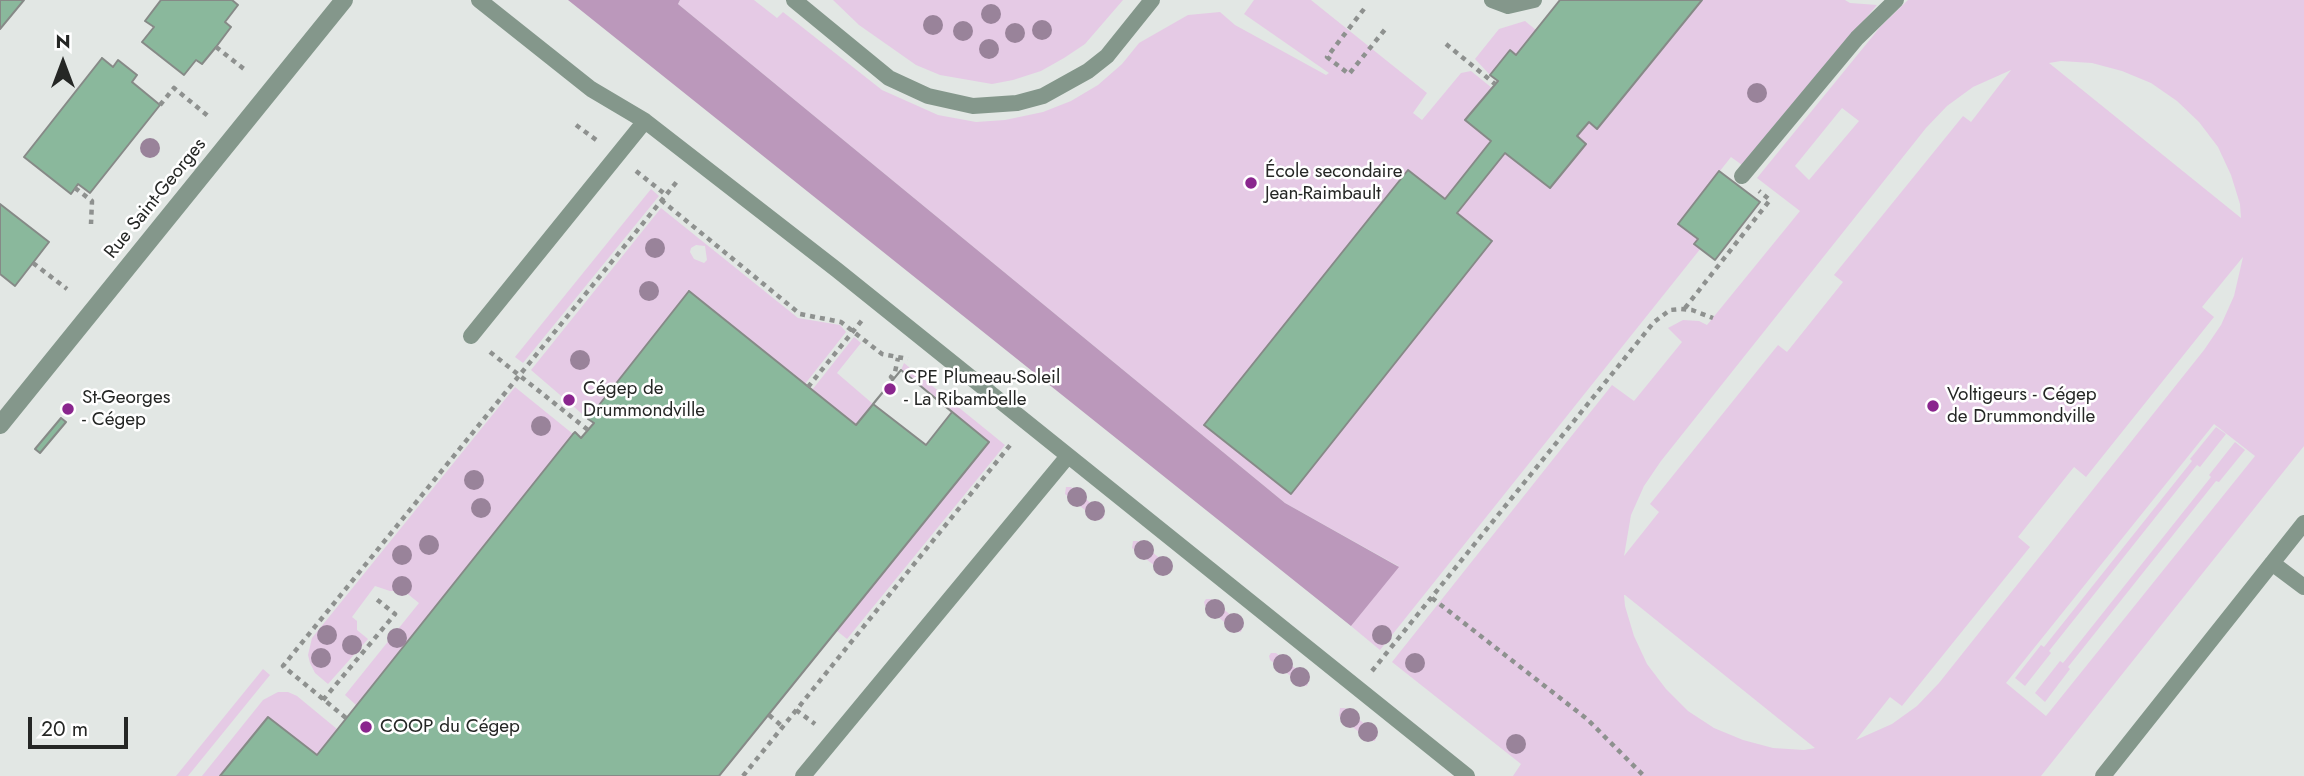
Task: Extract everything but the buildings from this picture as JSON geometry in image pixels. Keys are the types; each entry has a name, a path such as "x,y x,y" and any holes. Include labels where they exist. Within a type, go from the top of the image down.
{"street":[{"name":"Rue Saint-Georges","path":"0,425 344,0"}],"lane":[{"path":"478,0 591,89 646,121 836,270 1467,776"},
{"path":"794,0 889,78 909,89 972,106 994,106 1043,96 1088,71 1107,56 1152,0"},
{"path":"1492,0 1508,6 1534,0"},
{"path":"1742,176 1857,38 1896,0"},
{"path":"471,336 646,121"},
{"path":"803,776 1068,456"},
{"path":"2103,776 2304,523"},
{"path":"2272,563 2304,587"}],"path":[{"path":"1364,9 1327,57 1349,74 1387,27"},
{"path":"1446,44 1495,84"},
{"path":"216,47 244,69"},
{"path":"160,104 174,88 208,116"},
{"path":"1685,309 1770,200 1742,176"},
{"path":"346,718 283,666 675,183"},
{"path":"653,184 666,195"},
{"path":"75,188 92,201 91,224"},
{"path":"661,200 800,314 841,322 882,354 908,359 918,368"},
{"path":"33,263 67,289"},
{"path":"1385,656 1654,322 1670,310 1685,309 1713,318"},
{"path":"808,387 853,331"},
{"path":"893,379 891,377 898,358"},
{"path":"507,366 588,430"},
{"path":"743,776 1012,444 1001,435"},
{"path":"323,699 396,614 375,598"},
{"path":"1432,598 1587,719 1644,776"},
{"path":"769,715 783,727"}],"shaded area":[{"path":"568,0 680,0 678,4 1285,503 1399,567 1351,626"},
{"path":"680,0 754,0 777,18 783,12 882,90 938,115 976,122 1005,120 1043,112 1071,101 1098,85 1122,64 1139,43 1188,15 1220,12 1235,25 1326,75 1329,73 1244,14 1254,0 1311,0 1427,93 1413,113 1422,120 1461,73 1471,71 1492,88 1465,120 1491,141 1445,199 1408,170 1204,425 1291,494 1492,241 1457,213 1505,153 1550,188 1586,144 1577,136 1589,122 1598,128 1702,0 1845,0 1850,3 1877,5 1742,165 1731,157 1679,223 1698,239 1695,244 1701,248 1380,650 1351,626 1398,566 1285,503 678,4"},
{"path":"833,0 1123,0 1085,44 1064,58 1041,71 992,84 940,75 916,65 859,25"},
{"path":"1908,0 2304,0 2304,446 2041,776 1513,776 1521,764 1392,662 1612,385 1634,401 1682,342 1668,328 1683,320 1699,321 1707,325 1800,211 1757,178 1881,26","holes":["2049,63 2092,63 2122,71 2151,83 2177,101 2199,122 2218,147 2231,175 2240,204 2241,218","2011,70 1971,122 1963,116 1834,275 1843,282 1787,352 1778,345 1650,504 1659,512 1624,556 1631,515 1644,486 1661,461 1926,128 1947,106 1973,87","1842,108 1859,121 1809,180 1795,166","2243,257 2234,296 2221,325 2204,350 1939,683 1917,706 1892,724 1856,740 1890,697 1902,706 2030,547 2018,537 2074,467 2086,477 2214,317 2202,307","2214,424 2255,456 2046,716 2006,683","1624,595 1815,748 1773,748 1714,728 1688,711 1666,689 1647,664 1634,636"]},
{"path":"1525,21 1536,30 1516,55 1510,50 1490,75 1475,59 1499,29"},
{"path":"651,189 659,196 523,363 515,357"},
{"path":"661,208 798,318 840,325 846,332 805,384 689,292 588,419 531,370","holes":["696,245 705,246 707,260 704,263 694,259 690,252"]},
{"path":"854,337 861,343 837,373 873,404 856,425 812,390"},
{"path":"904,363 1005,445 847,639 837,631 988,442 901,370"},
{"path":"515,387 573,434 356,705 345,695 419,603 404,591 390,591 375,586 352,617 357,621 357,630 368,639 328,684 315,673 310,663 308,655 312,638"},
{"path":"2216,427 2226,434 2200,467 2197,465 2049,651 2051,653 2025,686 2015,678 2041,645 2044,647"},
{"path":"2235,442 2245,450 2219,482 2216,481 2068,667 2070,669 2045,702 2035,693 2060,661 2063,663 2211,477 2209,475"},
{"path":"1066,487 1071,487 1103,513 1104,517 1101,520 1096,519 1065,494"},
{"path":"1133,541 1138,541 1171,567 1169,574 1132,548"},
{"path":"1206,599 1211,599 1243,625 1241,632 1236,632 1205,606"},
{"path":"1271,653 1276,653 1309,679 1307,686 1270,660"},
{"path":"263,669 270,675 188,776 176,776"},
{"path":"278,692 297,696 337,729 317,755 268,717 220,776 202,776 263,700"},
{"path":"1340,708 1345,708 1377,734 1375,741 1370,741 1339,716"}],"place":[{"name":"École secondaire Jean-Raimbault","path":"1251,183"},
{"name":"CPE Plumeau-Soleil - La Ribambelle","path":"890,389"},
{"name":"Cégep de Drummondville","path":"569,400"},
{"name":"Voltigeurs - Cégep de Drummondville","path":"1933,406"},
{"name":"St-Georges - Cégep","path":"68,409"},
{"name":"COOP du Cégep","path":"366,727"}]}
